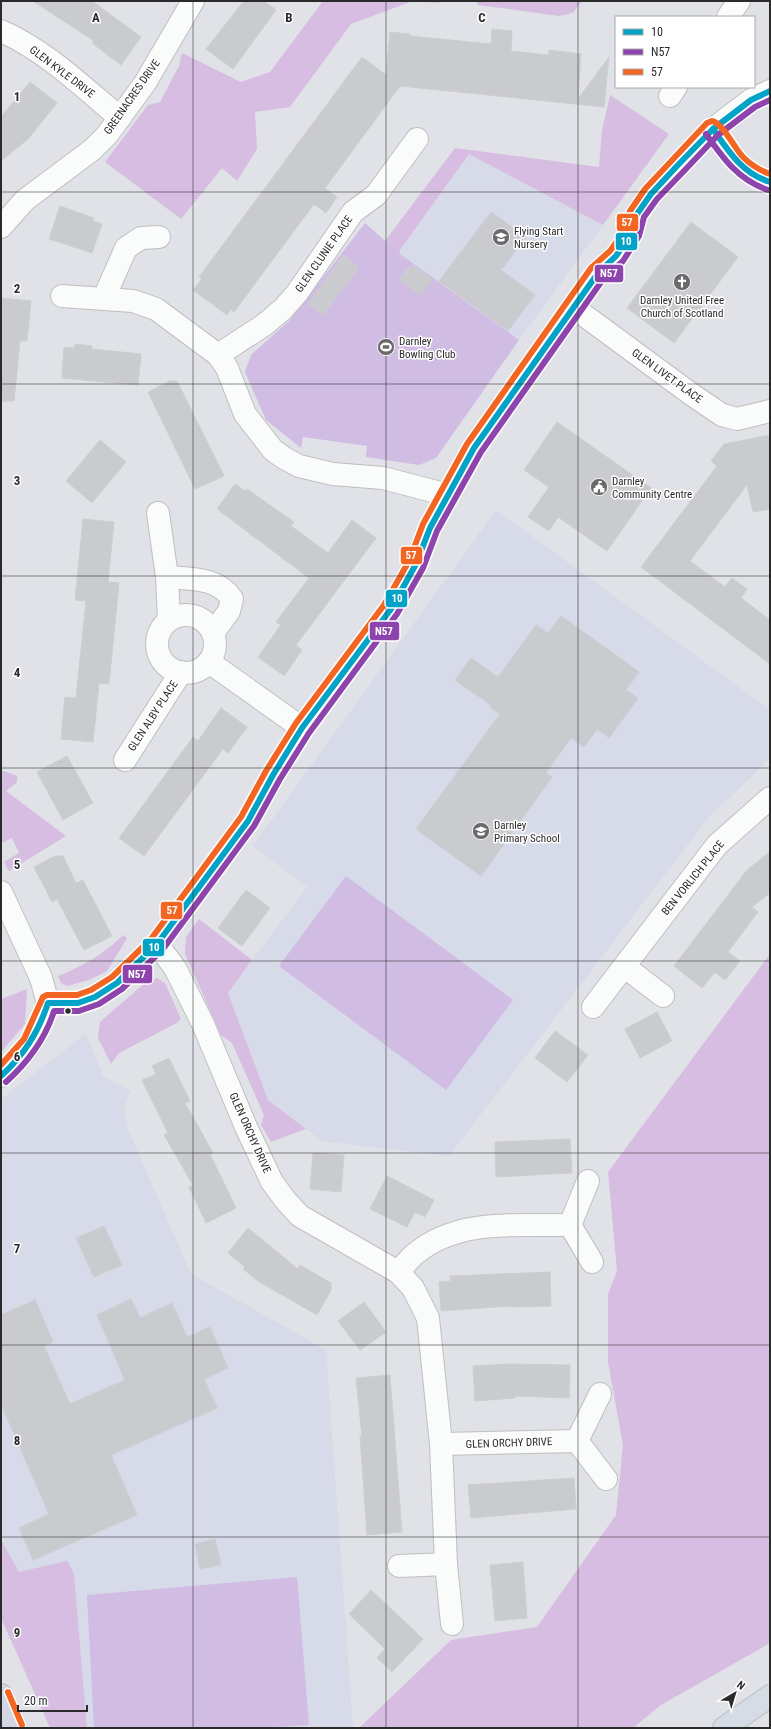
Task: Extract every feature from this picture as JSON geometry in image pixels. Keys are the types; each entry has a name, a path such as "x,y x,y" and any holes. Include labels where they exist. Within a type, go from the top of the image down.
{"highway":[{"path":"724,1728 770,1696"}],"main road":[{"path":"1,1695 15,1728"}],"street":[{"name":"GREENACRES DRIVE","path":"1,227 25,200 92,150 120,118 145,82 193,1"},
{"path":"729,16 740,1"},
{"name":"GLEN KYLE DRIVE","path":"1,31 44,58 120,118"},
{"path":"48,1003 78,1003 95,997 117,983 157,944 248,821 273,775 302,728 391,609 416,564 430,528 474,448 598,273 616,256 632,233 637,214 651,194 713,129 751,100 770,91"},
{"name":"GLEN CLUNIE PLACE","path":"218,354 264,324 283,309 297,293 354,212 376,195 417,139"},
{"path":"104,298 126,248 141,238 159,237"},
{"path":"62,296 133,301 156,309 218,354 227,368 245,414 273,450 284,458 300,466 333,474 383,478 448,495"},
{"name":"GLEN LIVET PLACE","path":"574,307 691,394 722,415 737,419 770,411"},
{"path":"158,513 167,577 169,620 178,616 189,615 199,618 207,624 213,633 215,643 209,662 302,728"},
{"path":"167,577 206,581 222,588 228,593 232,599 229,611 213,633"},
{"name":"GLEN ALBY PLACE","path":"169,620 159,633 158,650 166,665 181,672 196,671 209,662"},
{"name":"GLEN ALBY PLACE","path":"125,760 181,672"},
{"name":"BEN VORLICH PLACE","path":"593,1007 717,845 770,798"},
{"path":"1,892 42,978 48,1003 42,1024 31,1043 17,1062 1,1076"},
{"name":"GLEN ORCHY DRIVE","path":"157,944 175,968 186,989 203,1024 246,1127 272,1182 286,1202 300,1216 398,1272 413,1288 428,1318 441,1444 446,1564 452,1624"},
{"path":"625,967 663,996"},
{"path":"570,1225 588,1181"},
{"path":"398,1272 415,1254 448,1234 464,1229 484,1226 570,1225"},
{"path":"570,1225 592,1262"},
{"path":"600,1394 578,1441 606,1479"},
{"name":"GLEN ORCHY DRIVE","path":"441,1444 578,1441"},
{"path":"399,1566 446,1564"}],"shaded area":[{"path":"323,1 413,1 351,24 290,107 255,112 257,149 237,181 222,168 181,219 105,162 148,105 160,102 179,66 182,53 241,82 270,72"},
{"path":"413,1 441,1 439,3"},
{"path":"476,1 582,1 573,13 559,16 478,5"},
{"path":"610,95 669,134 603,225 469,154 400,250 400,254 385,241 455,148 599,167 602,130"},
{"name":"Flying Start Nursery","path":"469,154 603,225 519,340 400,254 400,250"},
{"name":"Darnley Bowling Club","path":"365,223 400,254 519,340 436,458 419,465 366,457 367,446 303,437 301,448 266,420 245,372 251,355 290,320"},
{"name":"Darnley Primary School","path":"496,510 770,710 770,759 709,817 449,1156 322,1141 268,1100 228,993 307,887 253,846"},
{"path":"3,771 17,776 17,782 6,791 66,836 9,871 4,862 19,853 12,838 1,843 1,772"},
{"path":"346,876 513,1000 446,1090 279,966"},
{"path":"199,919 252,960 228,993 268,1100 306,1129 271,1142 261,1125 264,1115 232,1043 221,1035 185,954 186,937"},
{"path":"123,935 127,938 107,971 89,980 67,986 61,983 58,976 93,959 109,948"},
{"path":"770,954 770,1643 661,1705 633,1728 359,1728 451,1640 537,1627 616,1515 623,1445 608,1362 608,1294 617,1271 608,1172"},
{"path":"157,978 165,983 181,1019 175,1024 119,1053 111,1064 98,1038 100,1022 147,981"},
{"path":"27,989 25,1024 1,1052 1,999"},
{"path":"86,1034 103,1076 131,1091 124,1109 127,1127 191,1274 326,1350 353,1728 87,1728 74,1574 1,1597 1,1099"},
{"path":"1,1540 19,1572 67,1561 74,1574 87,1728 50,1728 1,1618"},
{"path":"297,1577 309,1725 255,1728 94,1728 87,1595"}],"building":[{"path":"33,1 92,1 141,37 121,65 92,43 94,41"},
{"path":"244,1 264,1 276,10 233,69 206,49"},
{"path":"492,29 512,31 511,51 549,55 549,50 581,54 578,99 609,57 604,107 400,86 325,188 337,197 326,213 314,204 234,312 231,309 227,315 193,290 202,279 199,277 362,57 386,75 390,32 410,34 410,36 491,44"},
{"path":"30,82 57,103 28,139 1,161 1,117"},
{"path":"60,206 94,218 93,221 102,224 92,253 49,239"},
{"path":"491,212 526,237 501,270 535,295 508,331 439,281"},
{"name":"Darnley United Free Church of Scotland","path":"691,222 738,257 674,343 627,308"},
{"path":"344,255 359,267 323,315 308,304"},
{"path":"408,267 416,267 432,280 420,295 399,280"},
{"path":"1,298 31,301 27,341 20,341 14,401 1,401"},
{"path":"75,344 92,346 92,349 141,354 138,385 62,378 64,347 74,348"},
{"path":"170,381 177,381 224,476 195,489 148,392"},
{"name":"Darnley Community Centre","path":"557,422 651,488 607,551 558,517 549,531 528,517 549,487 524,470"},
{"path":"770,435 770,509 753,512 747,485 690,561 725,587 732,578 747,589 741,598 770,620 770,664 641,567 717,466 711,461 724,444"},
{"path":"100,440 126,462 92,503 66,481"},
{"path":"235,484 245,491 247,489 294,522 291,526 328,553 352,520 376,538 296,645 302,650 284,676 258,657 281,625 276,622 309,578 217,509"},
{"path":"83,519 114,522 108,582 119,583 109,684 99,683 93,742 61,739 65,697 76,698 86,601 75,600"},
{"path":"561,616 639,672 626,690 638,698 609,738 597,729 584,747 571,738 546,773 552,777 481,876 416,829 500,714 490,707 491,705 455,680 471,658 498,677 536,625 548,633"},
{"path":"221,708 247,727 228,753 223,749 144,856 119,838 193,737 198,741"},
{"path":"67,756 93,803 63,820 37,772"},
{"path":"770,852 770,893 752,907 758,912 728,952 740,961 725,980 715,972 702,988 674,966 747,870"},
{"path":"55,856 63,856 76,883 83,880 112,936 84,950 57,899 52,902 34,867"},
{"path":"246,890 270,908 242,946 218,928"},
{"path":"657,1012 672,1041 640,1058 625,1029"},
{"path":"555,1031 588,1055 567,1082 535,1058"},
{"path":"169,1058 190,1101 185,1103 213,1153 210,1154 236,1208 206,1223 189,1187 193,1185 164,1135 168,1133 142,1080 156,1074 152,1066"},
{"path":"570,1139 572,1173 496,1177 495,1142"},
{"path":"313,1153 344,1155 341,1192 310,1189"},
{"path":"387,1176 434,1200 425,1217 415,1212 407,1227 370,1209"},
{"path":"104,1226 122,1265 94,1277 76,1238"},
{"path":"248,1228 298,1269 300,1265 331,1283 331,1290 317,1315 258,1281 243,1269 245,1267 228,1253"},
{"path":"550,1272 551,1306 511,1306 441,1311 439,1282 451,1281 450,1276"},
{"path":"131,1299 140,1318 172,1303 187,1337 210,1327 228,1368 204,1379 217,1408 111,1455 137,1515 33,1560 19,1528 49,1514 1,1404 1,1315 35,1300 53,1342 44,1346 70,1404 125,1380 97,1315"},
{"path":"364,1302 386,1332 360,1350 338,1321"},
{"path":"509,1364 570,1365 569,1398 515,1396 515,1398 475,1401 473,1366"},
{"path":"390,1375 402,1532 367,1535 360,1436 362,1436 356,1378"},
{"path":"574,1478 576,1509 471,1518 468,1485"},
{"path":"215,1539 221,1565 200,1569 195,1544"},
{"path":"523,1562 527,1618 495,1621 490,1565"},
{"path":"371,1590 423,1639 392,1672 377,1658 385,1649 349,1614"}],"transit line":[{"name":"10","path":"1,1076 17,1060 35,1034 48,1003 78,1003 95,997 117,983 157,944 248,821 273,775 302,728 391,609 416,564 430,528 474,448 598,273 616,256 632,233 637,214 651,194 713,129 751,100 770,91"},
{"name":"N57","path":"6,1082 22,1067 35,1050 46,1032 54,1011 79,1011 99,1004 122,989 163,949 254,826 280,779 309,733 397,614 423,568 437,531 481,452 604,278 623,261 639,236 644,217 657,199 718,135 755,107 770,100"},
{"name":"57","path":"1,1065 24,1039 43,997 47,995 77,995 91,990 112,977 151,939 241,817 266,771 296,723 384,605 409,561 423,524 467,444 591,268 610,251 625,230 630,211 645,189 707,123 712,121 720,126 746,160 755,167 770,174"},
{"name":"10","path":"713,129 737,161 752,173 770,182"},
{"name":"N57","path":"706,134 732,167 757,186 768,190"},
{"name":"57","path":"8,1692 22,1725"}],"place":[{"name":"Flying Start Nursery","path":"501,237"},
{"name":"Darnley United Free Church of Scotland","path":"682,282"},
{"name":"Darnley Bowling Club","path":"386,347"},
{"name":"Darnley Community Centre","path":"599,487"},
{"name":"Darnley Primary School","path":"481,831"}]}
